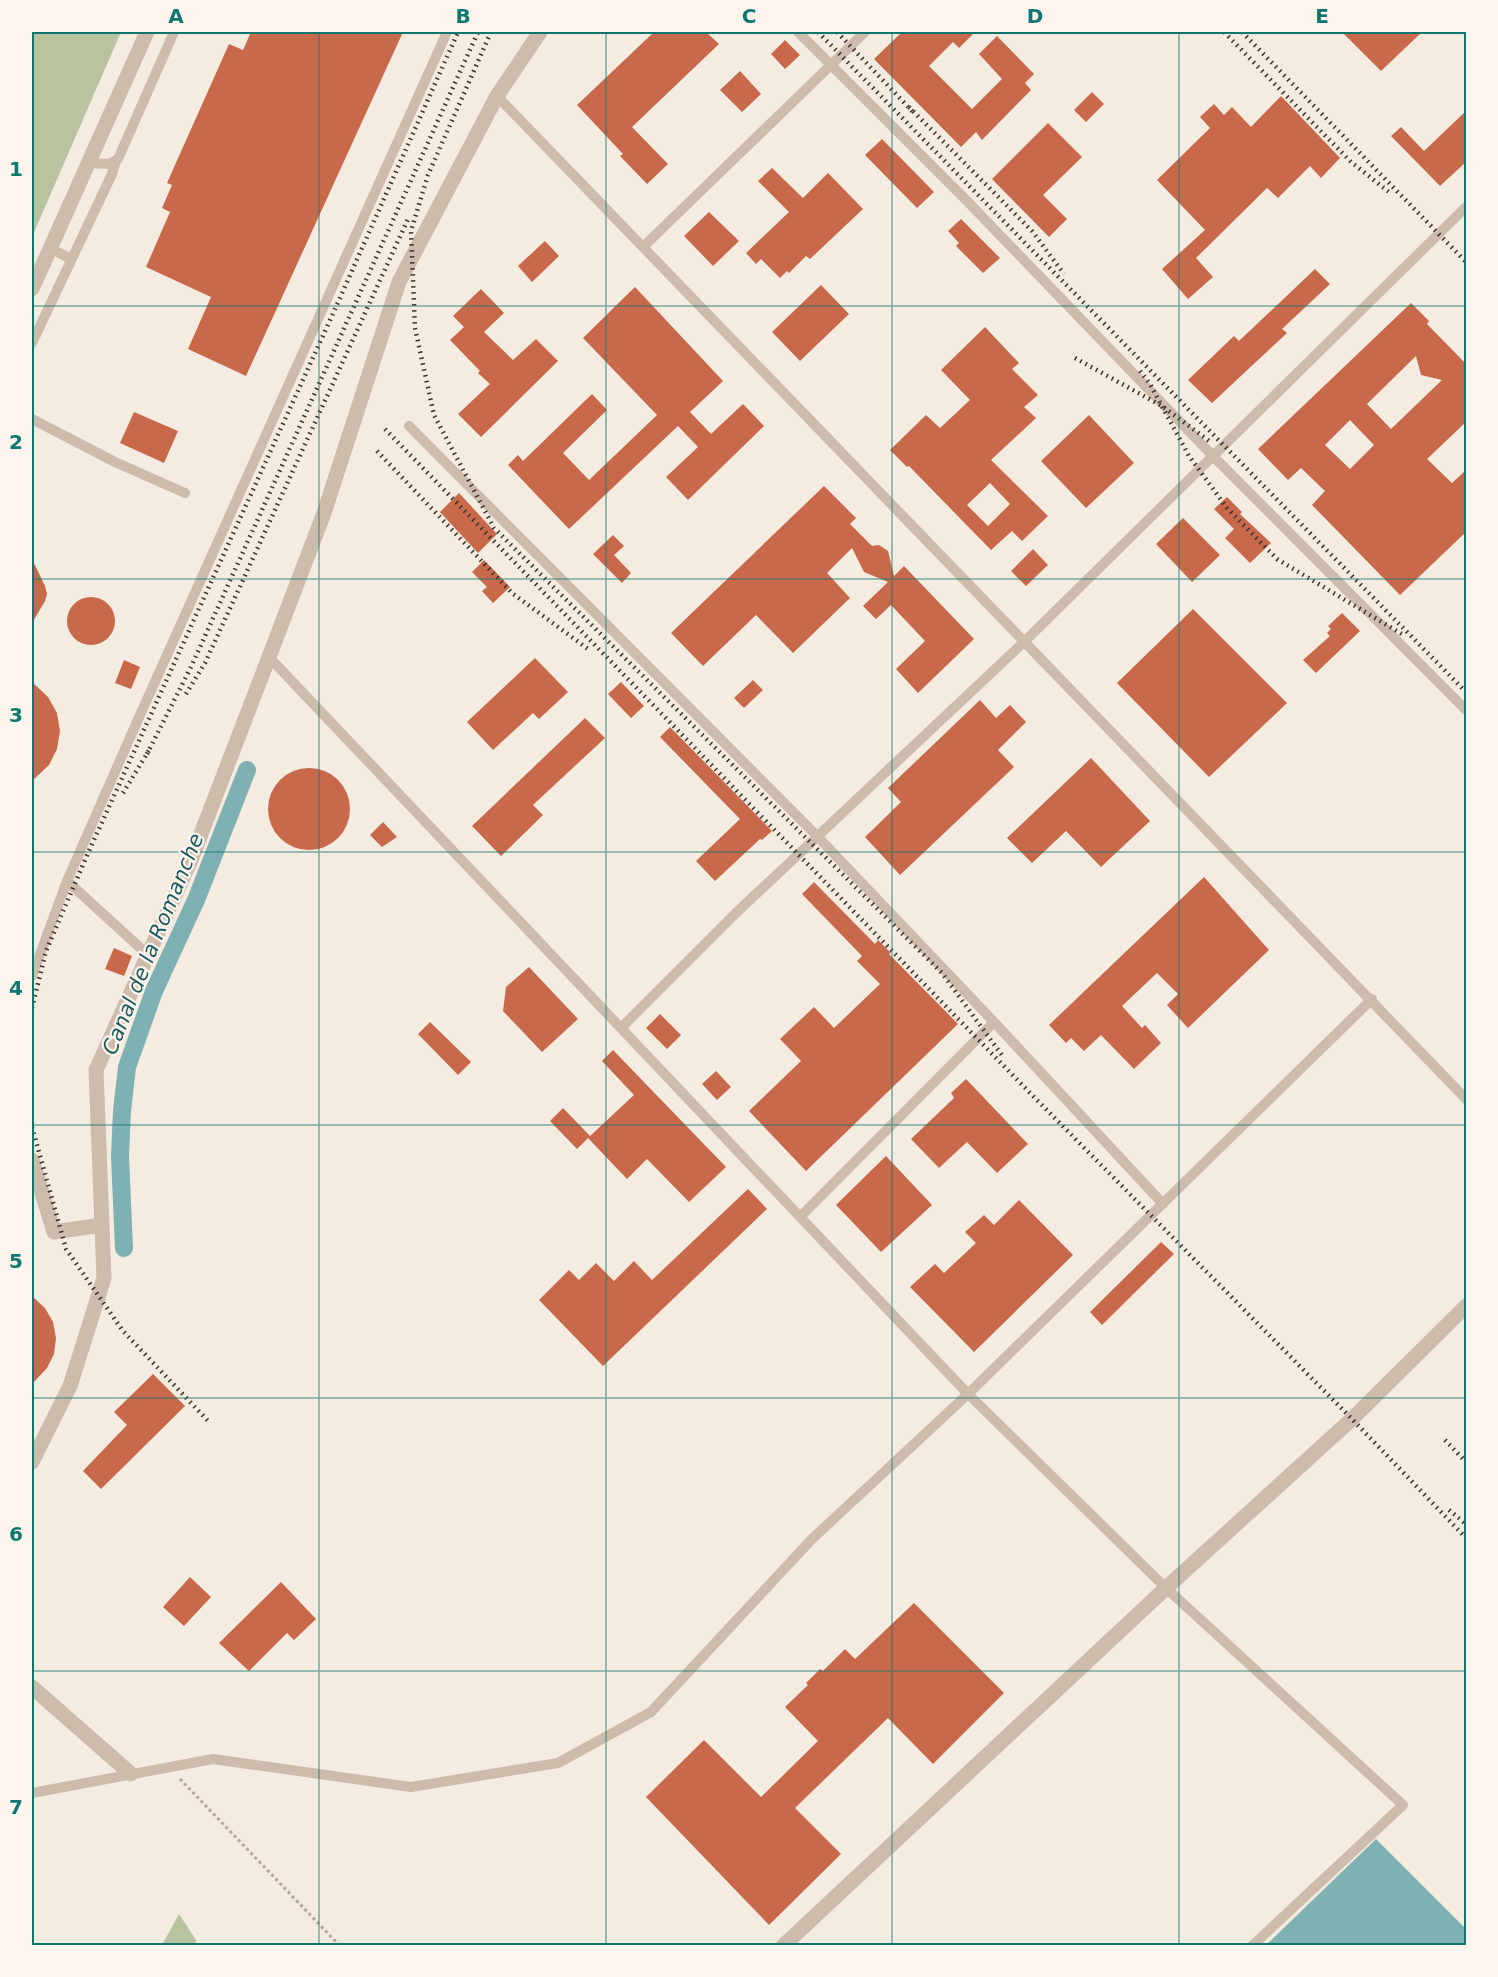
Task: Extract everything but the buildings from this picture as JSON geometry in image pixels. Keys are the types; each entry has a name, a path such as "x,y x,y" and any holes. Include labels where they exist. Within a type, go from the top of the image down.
{"street":[{"path":"32,289 147,32"},
{"path":"33,1454 70,1386 104,1278 96,1070 191,860 324,513 399,282 497,96 540,32"},
{"path":"32,1160 54,1232 102,1225"},
{"path":"783,1946 1166,1588 1352,1419 1467,1306"},
{"path":"32,1687 131,1774"}],"lane":[{"path":"32,343 112,174 174,32"},
{"path":"32,976 68,881 208,561 447,32"},
{"path":"798,32 832,64 1213,456 1467,710"},
{"path":"643,247 865,32"},
{"path":"497,96 1467,1099"},
{"path":"88,163 110,164 116,161"},
{"path":"621,1028 736,913 1025,641 1467,207"},
{"path":"50,248 71,259"},
{"path":"32,419 115,462 185,493"},
{"path":"409,426 817,836 994,1022 1162,1204"},
{"path":"269,657 968,1394 1166,1588 1403,1805 1251,1946"},
{"path":"68,881 148,955"},
{"path":"32,1793 213,1759 411,1787 558,1763 651,1712 812,1539 968,1394 1372,999"},
{"path":"800,1217 994,1022"}],"path":[{"path":"168,1767 340,1946"}],"green space":[{"path":"32,32 121,32 32,237"},
{"path":"179,1914 196,1940 195,1945 162,1945"}],"water":[{"path":"1376,1839 1466,1929 1466,1945 1266,1945"}],"waterway":[{"name":"Canal de la Romanche","path":"124,1248 120,1156 127,1067 154,991 196,900 247,770"}],"railway":[{"path":"32,1008 46,951 88,853 458,32"},
{"path":"147,754 191,667 478,32"},
{"path":"491,32 428,175 411,231 415,328 434,415 494,528 942,973 1004,1058"},
{"path":"818,32 1466,692"},
{"path":"837,32 913,112"},
{"path":"1224,32 1351,162 1389,192"},
{"path":"1242,32 1466,262"},
{"path":"909,107 1032,231 1064,274"},
{"path":"186,694 205,663 408,219"},
{"path":"1075,358 1162,406 1212,443"},
{"path":"1140,371 1150,384 1189,456 1227,508 1277,559 1405,636"},
{"path":"385,429 1466,1538"},
{"path":"377,451 512,593 588,649"},
{"path":"123,793 151,747"},
{"path":"32,1127 66,1249 123,1331 210,1423"},
{"path":"1445,1440 1466,1462"},
{"path":"1449,1510 1466,1524"}]}
